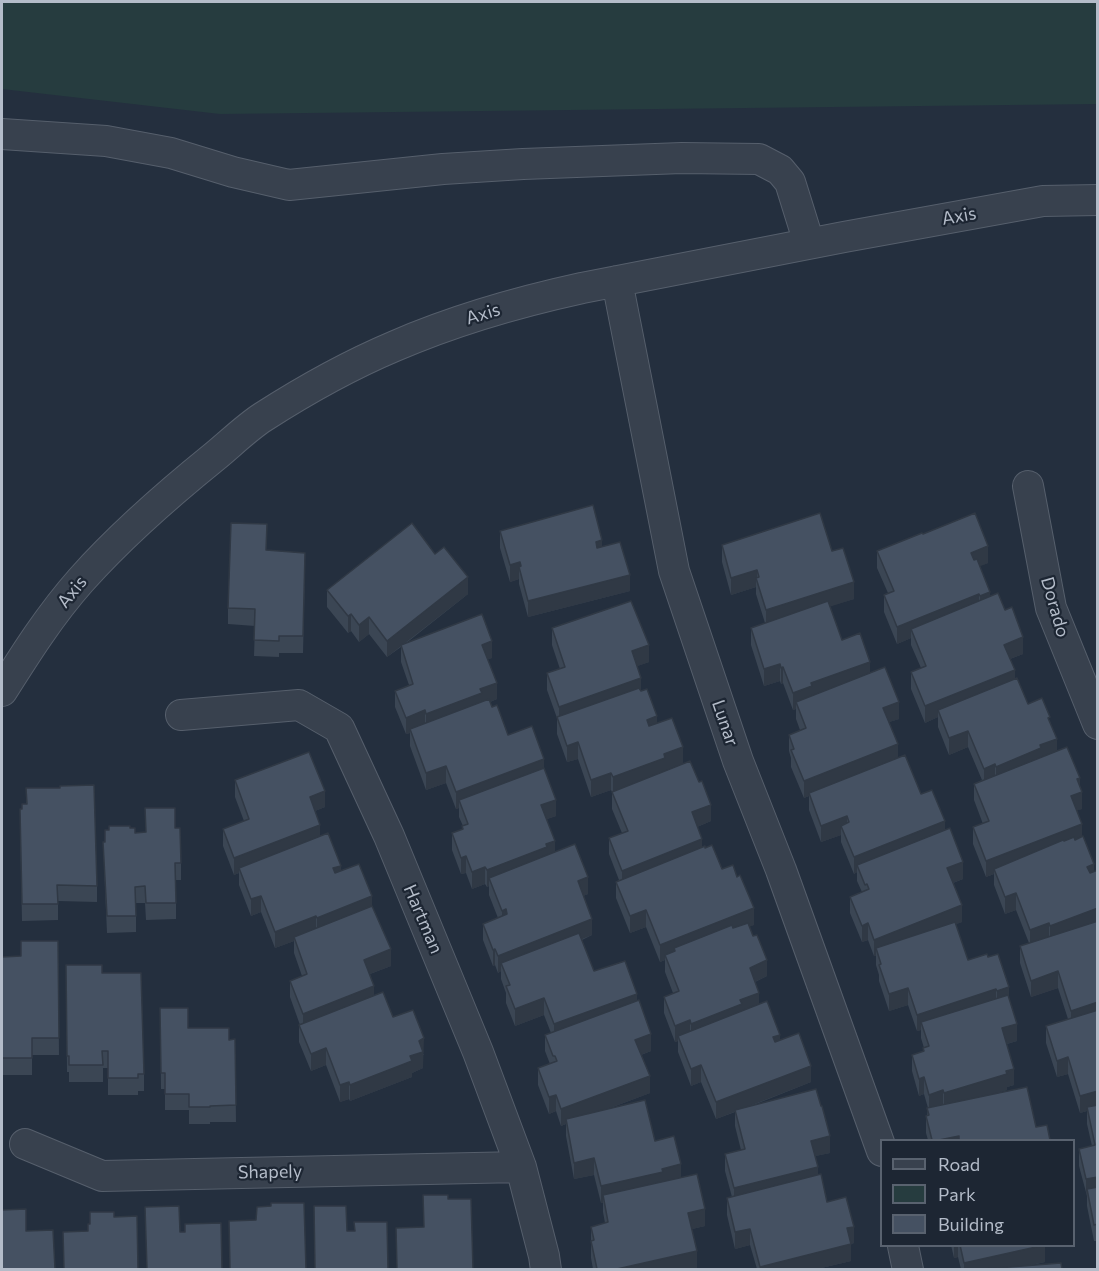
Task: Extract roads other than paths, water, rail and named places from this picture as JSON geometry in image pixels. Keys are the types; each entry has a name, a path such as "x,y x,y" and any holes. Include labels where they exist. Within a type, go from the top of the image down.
{"street":[{"path":"2,134 106,141 171,153 233,172 289,185 442,169 523,164 682,158 759,159 780,170 790,182 809,243"},
{"name":"Axis","path":"2,691 32,643 80,581 122,536 181,483 262,418 330,378 394,346 461,320 540,297 616,281 809,243 1043,201 1098,200"},
{"name":"Lunar","path":"616,281 674,570 738,761 782,870 880,1145"},
{"name":"Dorado","path":"1028,486 1051,608 1098,724"},
{"name":"Hartman","path":"181,715 298,705 339,728 389,836 478,1052 521,1167 546,1269"},
{"name":"Shapely","path":"25,1144 102,1176 521,1167"},
{"path":"904,1247 909,1269"}]}
